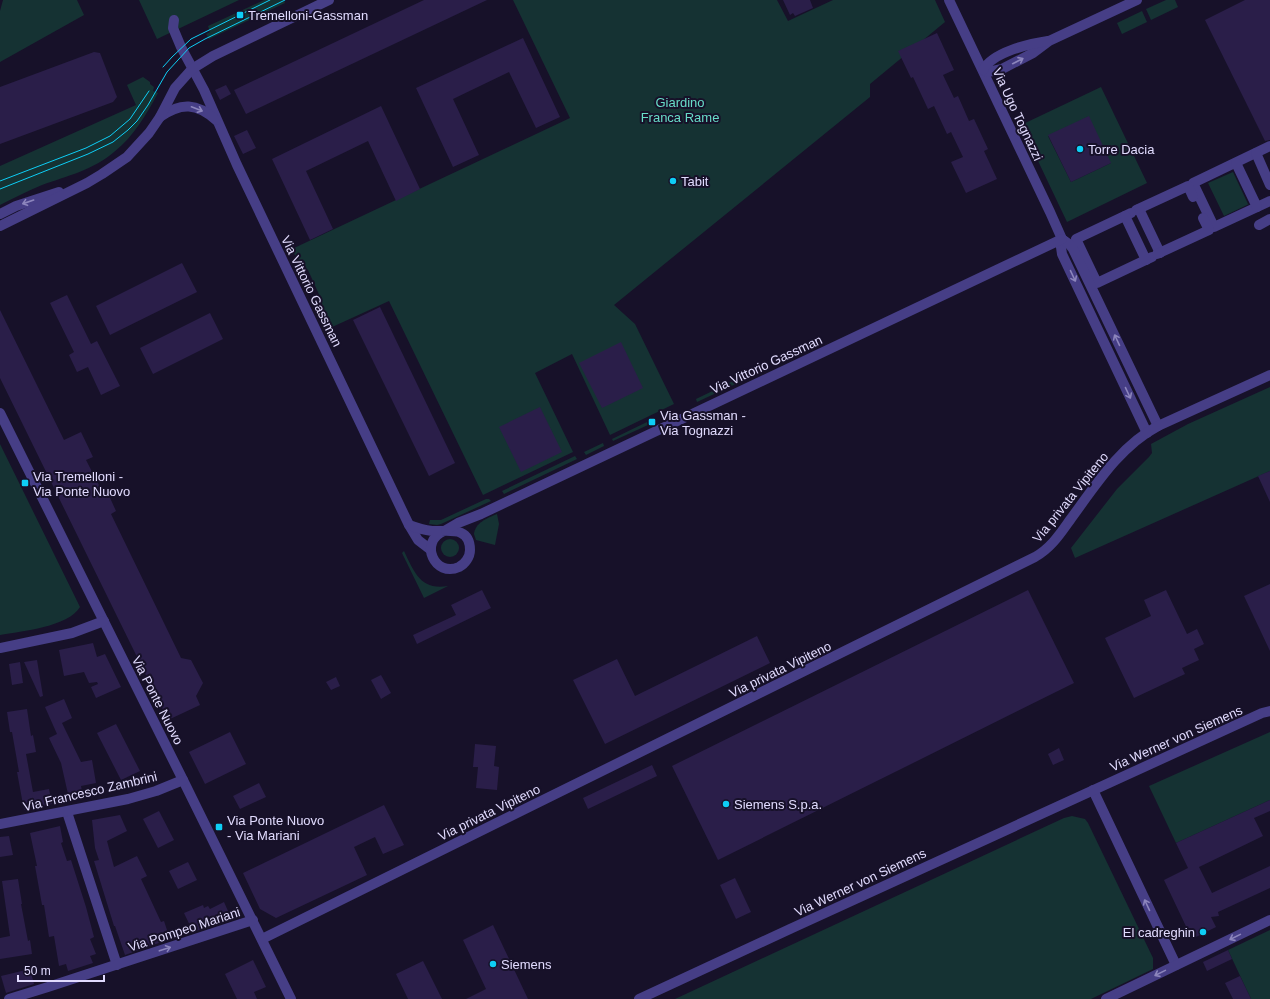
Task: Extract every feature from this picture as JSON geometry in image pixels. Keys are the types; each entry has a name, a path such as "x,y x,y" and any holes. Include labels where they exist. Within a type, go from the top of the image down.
{"street":[{"path":"0,226 79,187 127,157 145,138 160,117 175,88 192,70 213,56 329,0"},
{"name":"Via Ugo Tognazzi","path":"949,0 1062,239 1073,249 1158,426"},
{"path":"983,70 988,72 1002,69 1033,53 1049,41 1136,0"},
{"name":"Via Vittorio Gassman","path":"174,20 173,28 192,70 202,86 237,165 409,525 418,540 430,550 433,559 439,566 449,569 458,567 464,563 469,555 470,546 466,537 471,524 481,514"},
{"path":"160,117 176,108 189,106 206,112 218,122"},
{"path":"1270,146 1193,183 1214,227 1270,201"},
{"path":"1256,153 1270,184"},
{"path":"1236,163 1257,207"},
{"path":"1188,186 1209,230 1097,283 1076,239 1133,212 1188,186"},
{"path":"0,214 24,203 79,187"},
{"path":"1133,212 1154,256"},
{"path":"1133,212 1154,256"},
{"path":"1259,225 1270,220"},
{"name":"Via Vittorio Gassman","path":"430,550 434,538 458,523 481,514 1062,239"},
{"name":"Via Ugo Tognazzi","path":"1062,239 1062,254 1146,432"},
{"name":"Via privata Vipiteno","path":"262,939 1035,558 1051,546 1102,477 1120,456 1146,432 1270,375"},
{"name":"Via Ponte Nuovo","path":"0,413 291,999"},
{"path":"409,525 424,530 456,530 466,537"},
{"path":"0,648 72,633 104,621"},
{"name":"Via Werner von Siemens","path":"639,999 1093,790 1262,713 1270,711"},
{"name":"Via Francesco Zambrini","path":"0,824 67,812 144,795 183,780"},
{"path":"1093,790 1176,965"},
{"path":"67,812 117,965"},
{"name":"Via Pompeo Mariani","path":"9,999 253,920"},
{"path":"1106,999 1270,920"}],"green space":[{"path":"3,0 77,0 84,15 0,62 0,11"},
{"path":"139,0 239,0 157,39"},
{"path":"264,0 284,0 285,3 209,39 206,34 210,32 208,26"},
{"name":"Giardino Franca Rame","path":"513,0 777,0 788,21 833,0 935,0 945,22 870,84 870,97 614,305 635,324 674,404 610,435 572,354 535,373 573,452 483,495 389,301 330,328 321,309 322,301 308,270 300,266 292,249 570,118"},
{"path":"1166,0 1175,0 1178,7 1151,20 1146,9"},
{"path":"1142,11 1147,22 1122,34 1117,23"},
{"path":"143,77 154,87 153,91 158,93 139,125 121,146 106,158 89,168 36,187 0,205 0,166 136,105 127,85"},
{"path":"1101,87 1147,183 1067,222 1021,125","holes":["1048,136 1111,163 1071,182"]},
{"path":"1233,172 1249,204 1224,216 1208,183"},
{"path":"766,365 768,369 697,402 696,399"},
{"path":"1270,387 1270,471 1075,558 1071,548 1117,489 1149,457 1152,453 1151,444 1188,424"},
{"path":"647,422 648,425 613,441 612,439"},
{"path":"603,443 604,446 586,455 584,452"},
{"path":"0,444 80,607 74,614 55,624 32,630 0,635"},
{"path":"575,456 577,459 504,494 502,491"},
{"path":"486,499 491,501 441,524 429,524 430,520 441,520"},
{"path":"497,514 499,524 495,545 476,540 474,534 479,524"},
{"path":"450,539 456,542 459,548 456,554 450,557 444,554 441,548 444,542"},
{"path":"404,551 415,573 425,583 431,586 448,586 424,598 402,553"},
{"path":"1270,732 1270,800 1176,843 1149,786"},
{"path":"1072,816 1085,819 1088,823 1153,958 1153,969 1091,999 675,999 1064,818"},
{"path":"1270,930 1270,999 1251,999 1228,950"}],"building":[{"path":"424,0 487,0 246,114 234,90"},
{"path":"783,0 810,0 813,8 795,16 793,13 790,15"},
{"path":"1245,0 1270,0 1270,140 1265,141 1205,20"},
{"path":"937,33 954,70 943,75 954,98 958,96 969,121 974,119 988,149 984,151 997,179 966,193 951,162 963,157 951,132 947,134 934,106 928,109 913,77 911,78 898,51"},
{"path":"523,38 560,117 536,128 509,72 453,99 479,155 453,167 416,88"},
{"path":"94,52 100,53 117,97 113,102 0,144 0,87"},
{"path":"226,85 231,94 220,100 215,90"},
{"path":"381,106 420,189 396,201 368,141 306,171 333,229 310,240 272,159"},
{"name":"Torre Dacia","path":"1089,116 1111,163 1071,182 1048,135"},
{"path":"247,130 256,148 243,154 234,136"},
{"path":"182,263 197,292 110,335 96,306"},
{"path":"67,295 91,344 97,341 120,386 101,395 88,367 77,372 69,355 74,352 50,303"},
{"path":"380,307 455,463 429,476 353,320"},
{"path":"0,310 64,440 81,432 93,457 86,460 102,491 106,489 116,511 111,514 181,658 191,660 203,683 196,696 200,705 168,720 0,378"},
{"path":"210,313 223,339 153,374 140,348"},
{"path":"621,342 643,388 602,408 579,363"},
{"path":"540,407 562,452 521,472 499,427"},
{"path":"1270,471 1270,502 1258,476"},
{"path":"1270,584 1270,651 1244,596"},
{"path":"482,590 491,608 417,644 413,635 456,615 451,605"},
{"path":"1028,590 1074,683 718,860 672,766"},
{"path":"1166,590 1187,634 1197,629 1204,644 1194,649 1199,660 1182,668 1185,674 1134,698 1105,638 1151,616 1144,600"},
{"path":"757,636 770,663 605,744 573,680 617,659 635,696"},
{"path":"93,643 97,657 105,654 121,687 96,698 91,687 98,684 97,682 89,683 84,672 64,676 59,650"},
{"path":"37,660 43,696 40,697 24,662"},
{"path":"20,662 23,683 12,685 9,664"},
{"path":"381,675 391,693 381,699 371,680"},
{"path":"336,677 340,686 331,690 326,682"},
{"path":"64,699 72,718 62,723 81,762 92,760 96,783 81,786 82,791 68,794 61,763 49,738 57,734 45,707"},
{"path":"27,709 31,736 33,735 36,752 26,754 33,792 49,789 52,804 24,810 17,772 19,772 7,712"},
{"path":"116,724 140,771 121,780 97,733"},
{"path":"230,732 246,764 205,784 189,752"},
{"path":"475,744 496,746 494,766 499,767 497,790 476,788 478,767 473,767"},
{"path":"1059,748 1064,760 1053,765 1048,754"},
{"path":"652,765 657,776 588,809 583,798"},
{"path":"259,783 266,797 240,809 233,796"},
{"path":"1270,800 1270,811 1254,818 1263,836 1199,867 1212,893 1270,866 1270,888 1218,912 1219,916 1211,917 1216,927 1192,939 1164,880 1188,868 1176,843"},
{"path":"384,805 404,845 383,854 375,837 354,847 367,875 276,918 260,909 243,873"},
{"path":"159,811 174,840 158,848 143,819"},
{"path":"120,815 127,831 107,841 114,867 137,856 147,876 141,879 161,922 164,921 170,939 125,955 114,926 94,861 99,860 95,848 92,820"},
{"path":"60,826 63,842 61,843 67,861 71,860 86,907 94,937 90,939 96,954 90,956 93,963 68,971 66,964 59,966 54,936 49,937 30,833"},
{"path":"9,836 13,855 0,857 0,837"},
{"path":"188,862 197,880 178,889 169,871"},
{"path":"735,878 751,912 736,919 720,885"},
{"path":"18,879 21,904 32,954 0,959 0,938 10,936 2,881"},
{"path":"224,902 228,911 214,918 217,924 193,932 184,913 203,905 204,908 208,906 210,909"},
{"name":"Siemens","path":"493,925 528,999 466,999 486,989 463,940"},
{"path":"1228,950 1232,959 1207,971 1203,962"},
{"path":"253,960 266,987 254,992 257,999 237,999 225,974"},
{"path":"423,961 442,999 408,999 396,974"},
{"path":"30,969 34,984 6,993 1,976"},
{"path":"1240,976 1251,999 1233,999 1225,983"}],"tram line":[{"path":"163,67 191,39 270,0"},
{"path":"0,189 88,154 113,142 137,121 167,72 189,48 285,0"},
{"path":"0,181 86,148 110,136 130,119 149,91"}],"place":[{"name":"Tremelloni-Gassman","path":"240,15"},
{"name":"Torre Dacia","path":"1080,149"},
{"name":"Tabit","path":"673,181"},
{"name":"Via Gassman - Via Tognazzi","path":"652,422"},
{"name":"Via Tremelloni - Via Ponte Nuovo","path":"25,483"},
{"name":"Siemens S.p.a.","path":"726,804"},
{"name":"Via Ponte Nuovo - Via Mariani","path":"219,827"},
{"name":"El cadreghin","path":"1203,932"},
{"name":"Siemens","path":"493,964"}]}
